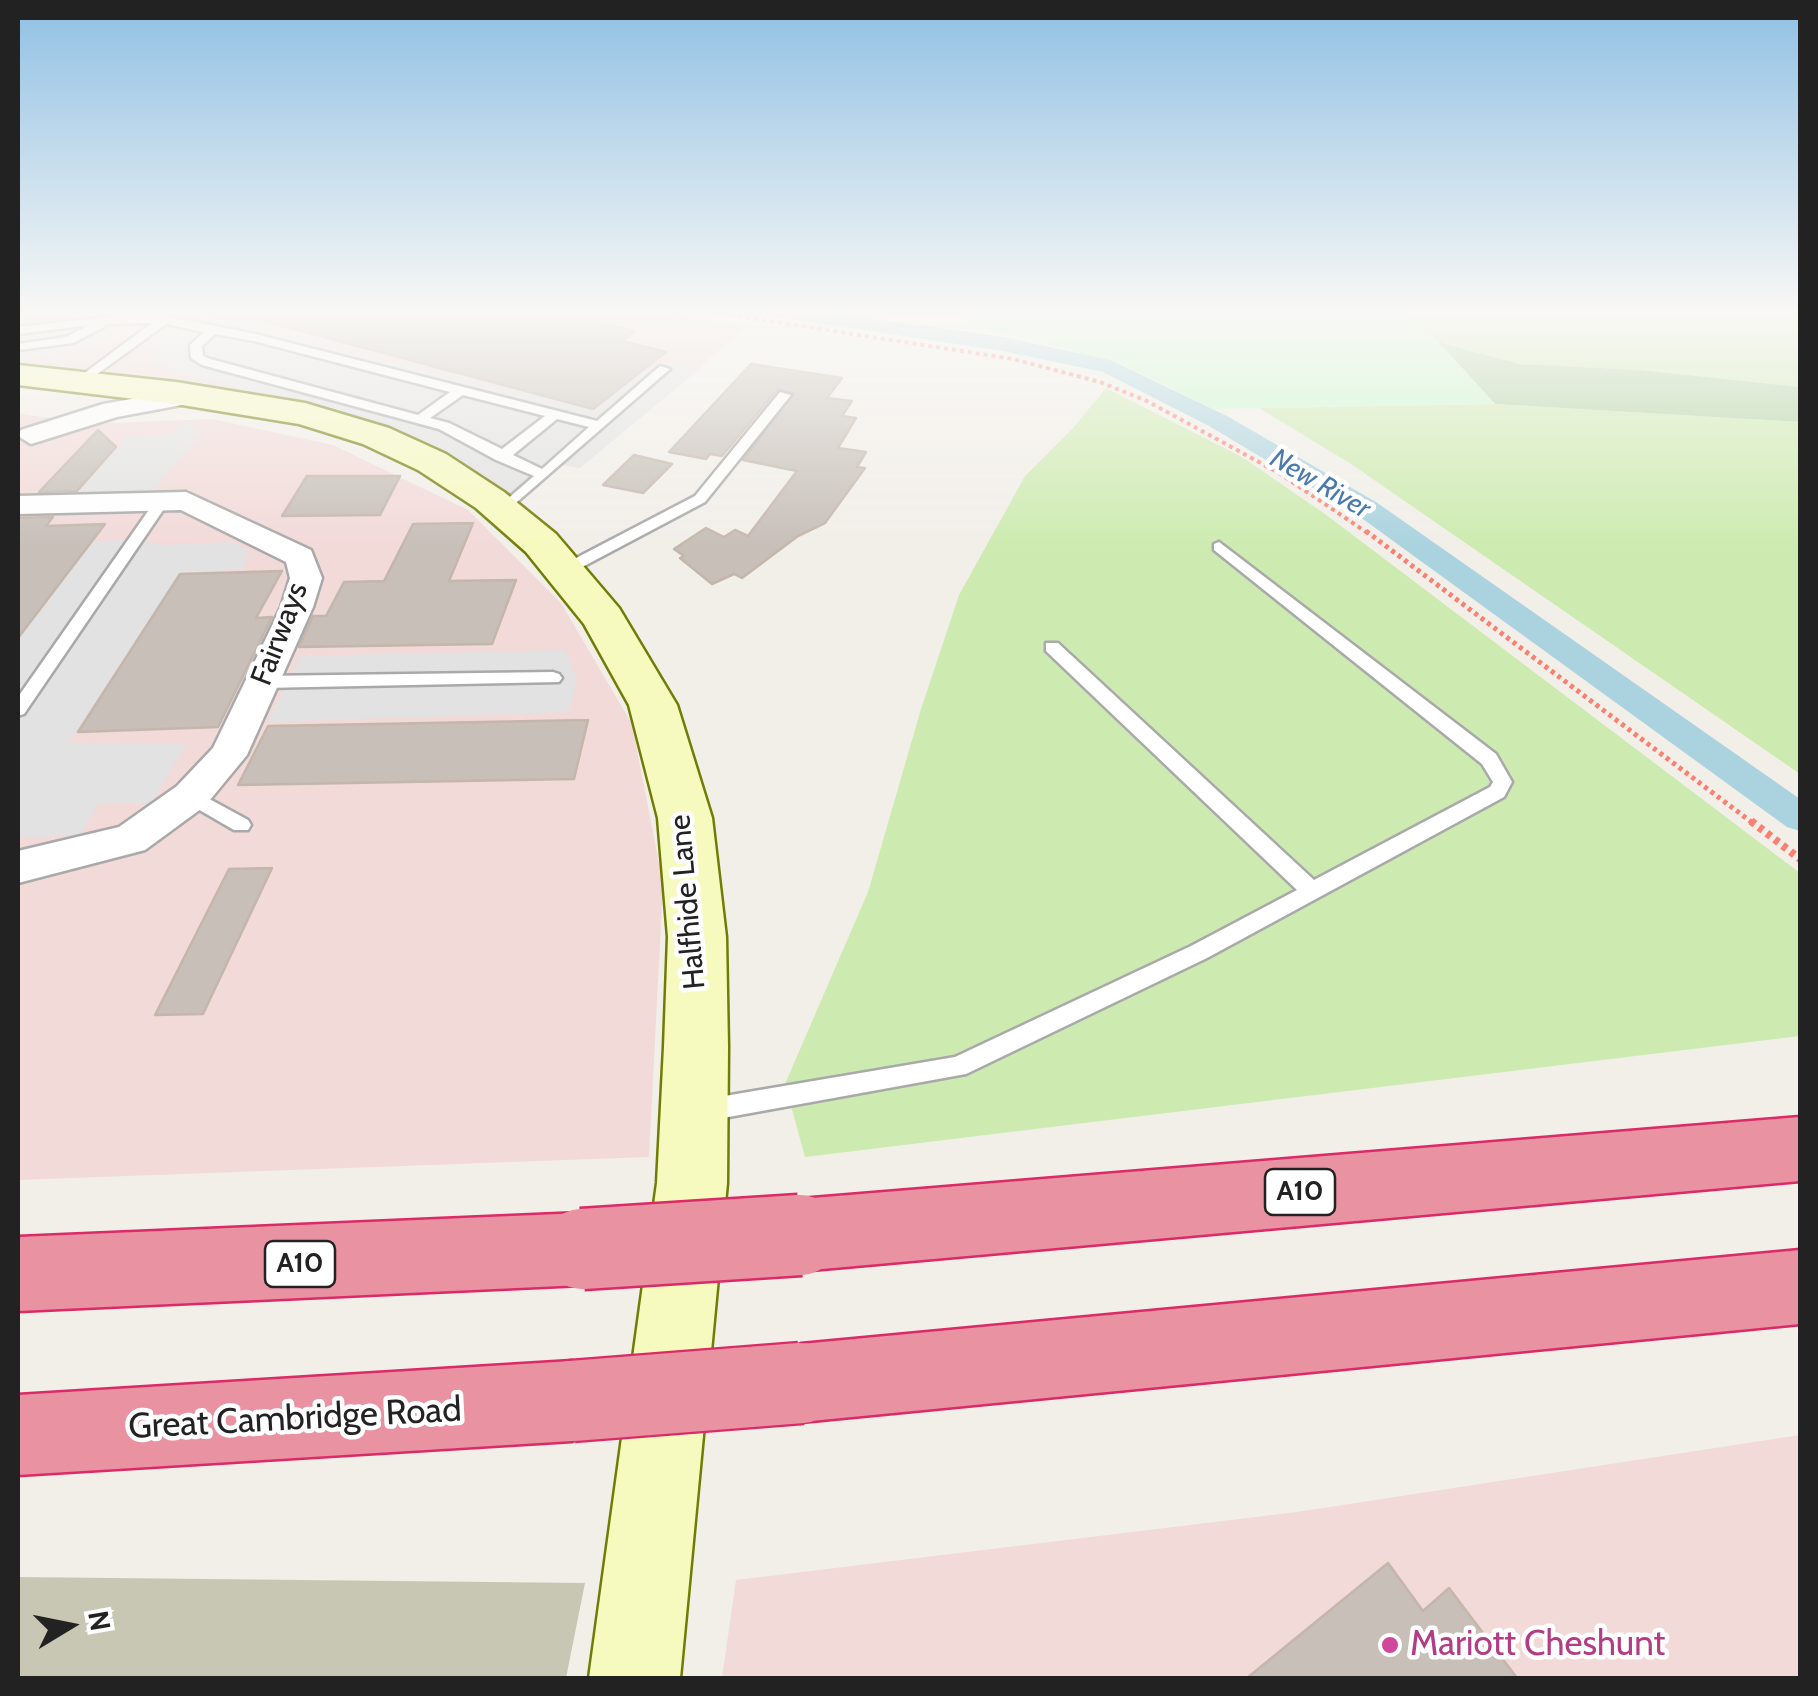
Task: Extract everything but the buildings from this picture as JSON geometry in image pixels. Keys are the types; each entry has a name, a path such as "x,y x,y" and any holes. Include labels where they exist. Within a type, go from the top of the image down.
{"highway":[{"name":"A10","path":"18,1274 259,1266 800,1235 1800,1149"},
{"name":"Great Cambridge Road","path":"18,1434 572,1401 801,1383 1800,1287"}],"main road":[{"name":"Halfhide Lane","path":"143,389 305,414 376,436 432,462 516,481 540,543 603,618 653,704 685,818 697,937 694,1112 692,1183 635,1678"}],"street":[{"path":"24,444 74,389"},
{"path":"24,444 112,410 194,396"},
{"name":"Fairways","path":"18,505 186,501 300,557 306,578 297,607 228,755 191,796 131,839 18,867"}],"lane":[{"path":"309,389 444,426 516,481"},
{"path":"456,389 600,426"},
{"path":"516,481 600,426 641,389"},
{"path":"419,420 460,390"},
{"path":"563,570 700,499 785,395"},
{"path":"516,481 556,414"},
{"path":"18,710 163,500"},
{"path":"694,1112 958,1067 1199,952 1484,801 1503,782 1488,759 1219,548"},
{"path":"1052,647 1312,891"},
{"path":"262,682 553,678"},
{"path":"191,796 241,824"}],"path":[{"path":"1118,389 1147,401 1279,473 1410,561 1800,859"}],"shaded area":[{"path":"200,389 673,389 580,468 551,463 511,495 333,409"},
{"path":"248,389 510,389 592,409 617,389 675,389 580,468 551,463 511,495 394,428"},
{"path":"18,413 84,424 212,419 333,445 468,510 561,603 632,724 663,884 649,1157 18,1180"},
{"path":"196,423 192,431 204,430 151,494 74,497 126,436 171,435 181,424"},
{"path":"136,539 161,545 232,542 249,551 243,569 179,574 69,743 186,744 151,804 99,803 80,835 18,838 18,638 92,542"},
{"path":"565,650 577,680 569,712 267,722 301,656"},
{"path":"1800,1435 1800,1678 722,1678 736,1580 1297,1512"},
{"path":"18,1577 585,1583 566,1678 18,1678"}],"green space":[{"path":"1108,389 1242,457 1325,514 1800,873 1800,1036 805,1157 785,1084 868,892 959,595 1025,476"},
{"path":"1172,389 1481,389 1495,404 1213,409"},
{"path":"1481,389 1800,389 1800,422 1495,404"},
{"path":"1495,404 1800,422 1800,774 1351,464 1259,408"}],"waterway":[{"name":"New River","path":"1154,389 1218,421 1366,508 1800,817"}],"place":[{"name":"Mariott Cheshunt","path":"1390,1645"}]}
